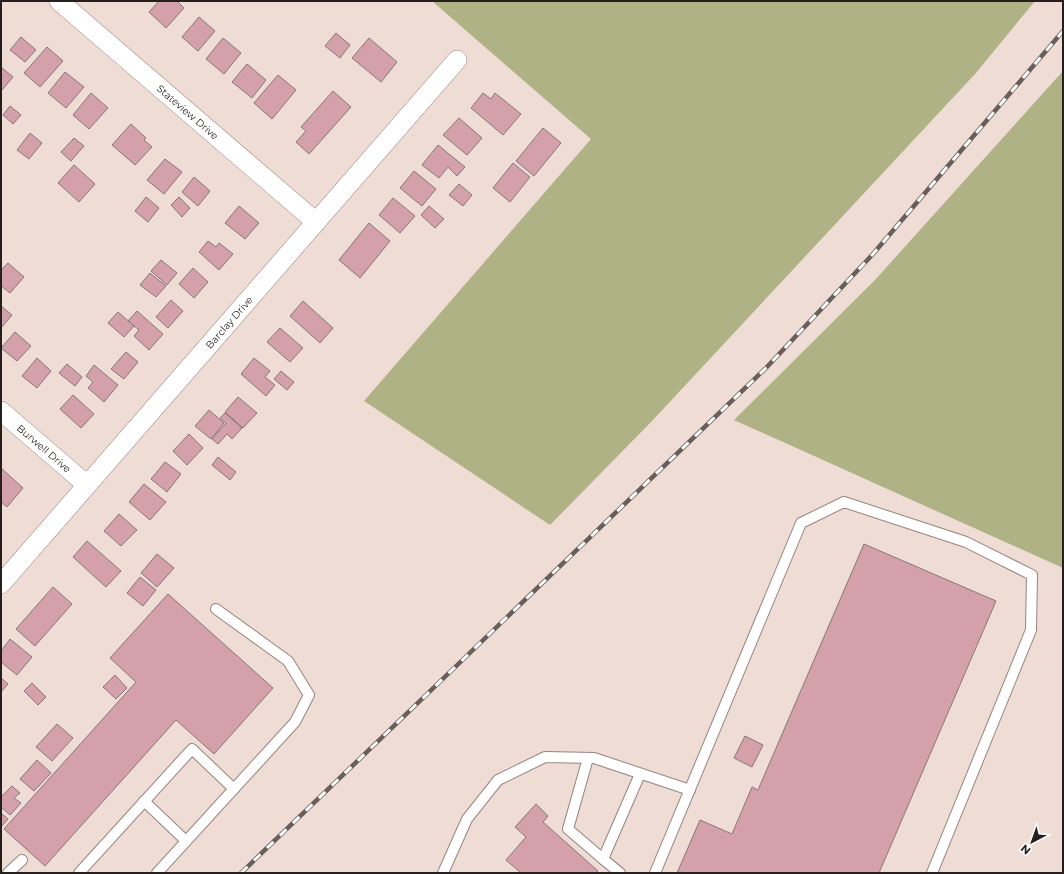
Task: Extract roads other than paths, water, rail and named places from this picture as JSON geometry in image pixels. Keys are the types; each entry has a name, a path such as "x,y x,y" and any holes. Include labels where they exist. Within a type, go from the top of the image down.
{"street":[{"name":"Stateview Drive","path":"59,1 316,222"},
{"name":"Barclay Drive","path":"1,584 457,60"},
{"name":"Burwell Drive","path":"1,411 87,485"}],"lane":[{"path":"655,873 801,523 844,502 966,542 1032,575 1030,630 932,873"},
{"path":"157,873 295,722 309,695 288,661 216,610"},
{"path":"79,873 192,749 234,789"},
{"path":"443,873 467,819 498,780 545,757 594,758 690,790"},
{"path":"588,758 568,829 620,873"},
{"path":"603,859 640,774"},
{"path":"144,802 186,841"},
{"path":"8,873 22,860"}],"railway":[{"path":"241,873 766,368 873,254 1063,31"}]}
